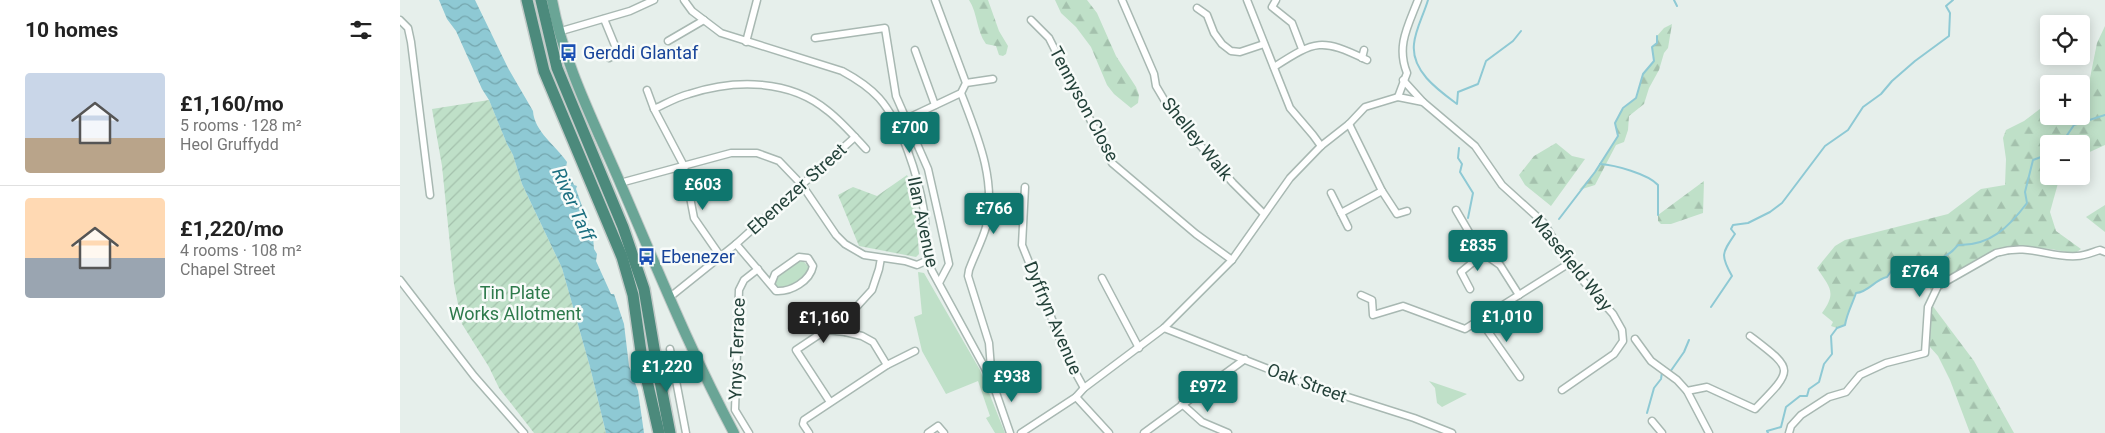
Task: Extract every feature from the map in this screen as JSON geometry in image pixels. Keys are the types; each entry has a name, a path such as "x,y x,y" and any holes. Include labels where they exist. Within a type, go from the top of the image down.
{"highway":[{"path":"528,0 544,71 622,256 633,295 642,359 659,433"},
{"path":"542,0 557,68 623,227 644,289 670,433"}],"main road":[{"path":"552,0 558,32 587,107 699,365 734,433"}],"street":[{"path":"558,32 630,11 654,0"},
{"name":"Ilan Avenue","path":"684,0 692,11 721,33 842,72 856,79 878,98 888,110 896,126 917,183 924,212 928,260 938,283 992,381"},
{"path":"746,42 757,0"},
{"path":"906,119 961,93 966,83 935,0"},
{"name":"Shelley Walk","path":"1122,0 1154,74 1156,86 1172,113 1233,184 1264,214"},
{"path":"1247,0 1290,108 1320,146"},
{"path":"1276,0 1272,7 1292,24 1302,49"},
{"path":"1398,97 1407,73 1401,47 1418,0"},
{"path":"1197,8 1207,15 1214,33 1222,44 1232,51 1240,52 1264,44"},
{"path":"604,19 618,53 609,58"},
{"path":"400,20 408,28 411,42 430,195"},
{"path":"668,41 704,20"},
{"name":"Tennyson Close","path":"1032,20 1049,38 1112,163 1196,234 1232,260"},
{"path":"816,38 885,28 896,96 928,169 949,264 938,283"},
{"path":"1274,67 1302,49 1319,45 1336,46 1365,59 1364,50"},
{"path":"915,50 935,105"},
{"path":"966,83 993,79"},
{"path":"1403,80 1423,102"},
{"path":"654,109 689,93 729,85 755,84 782,87 808,97 829,111 866,149"},
{"path":"647,90 654,109 684,166 694,218 721,257"},
{"path":"961,93 981,146 987,175 988,217 968,276 989,343 992,381 1010,433"},
{"name":"Masefield Way","path":"1021,433 1076,397 1084,388 1164,328 1232,260 1290,178 1320,146 1349,124 1365,107 1398,97 1423,102 1475,146 1502,186 1544,223 1568,264 1613,314 1622,330 1623,341 1614,354 1562,390"},
{"path":"1349,124 1382,191 1397,214 1407,211"},
{"name":"Ebenezer Street","path":"670,297 721,257 855,137"},
{"path":"620,184 731,153 757,153 779,162 802,185 836,235 845,244 864,255 905,261 917,265 928,260"},
{"name":"Dyffryn Avenue","path":"1025,187 1022,245 1068,359 1084,388"},
{"path":"1341,213 1382,191"},
{"path":"1331,193 1348,227"},
{"path":"1456,210 1480,252 1500,265 1519,296"},
{"path":"736,244 758,269 770,284 776,291 787,292 811,274 813,266 808,258 799,258 775,274 770,284"},
{"path":"1789,433 1791,426 1801,415 1828,397 1846,392 1860,375 1878,366 1925,353 1928,307 1938,286 1996,253 2007,250 2032,249 2079,256 2100,250 2105,252"},
{"path":"1470,289 1461,272 1483,254"},
{"path":"845,332 850,314 872,290 881,258"},
{"path":"1361,295 1372,300 1373,315 1402,306 1466,329 1568,264"},
{"name":"Ynys Terrace","path":"749,433 735,410 739,290 744,280 758,269"},
{"path":"1102,278 1139,348"},
{"path":"400,280 474,376 524,433"},
{"path":"1480,320 1520,377"},
{"name":"Oak Street","path":"1164,328 1304,383 1414,418 1452,433"},
{"path":"830,402 796,350 826,330 862,336 873,342 887,365"},
{"path":"1687,391 1707,387 1755,409 1780,384 1784,376 1784,367 1780,359 1750,336"},
{"path":"1635,339 1651,361 1687,391 1709,433"},
{"path":"670,349 686,433"},
{"path":"809,433 803,424 804,420 887,365 915,352"},
{"path":"1144,433 1244,359"},
{"path":"1076,397 1109,433"},
{"path":"1182,404 1202,422 1228,433"},
{"path":"1652,421 1662,433"},
{"path":"928,433 938,426 944,433"}],"green space":[{"path":"969,0 988,0 999,31 1008,46 1006,54 1003,56 999,55 996,46 986,44 980,33"},
{"path":"1055,0 1087,0 1097,13 1116,56 1136,87 1139,95 1138,103 1131,108 1114,94 1107,85 1091,47 1076,27 1061,13"},
{"path":"1672,24 1668,48 1649,88 1644,104 1629,116 1628,130 1624,142 1616,145 1595,185 1579,190 1595,172 1618,136 1615,123 1620,112 1636,98 1643,74 1654,61 1652,47 1657,43 1657,36 1664,28"},
{"path":"2105,26 2105,145 2090,152 2090,135 2040,135 2040,185 2058,185 2050,212 2056,231 2081,249 2074,254 2038,248 2019,247 2001,249 1976,261 1931,291 1919,261 1899,260 1887,277 1856,293 1845,325 1837,328 1831,326 1833,322 1822,313 1827,306 1830,290 1817,268 1835,246 1845,240 1948,214 1981,189 2005,185 2006,159 2003,138 2006,130 2024,121 2040,109 2040,125 2090,125 2090,78 2097,43"},
{"name":"Tin Plate Works Allotment","path":"489,100 513,155 522,184 562,268 590,367 606,433 534,433 499,388 489,367 462,324 454,284 442,166 432,109"},
{"path":"1556,143 1572,156 1585,159 1551,206 1525,185 1519,175 1534,156"},
{"path":"907,175 914,190 919,254 916,257 859,246 838,195 853,187 877,196"},
{"path":"1704,181 1703,213 1671,224 1661,224 1658,221 1658,215"},
{"path":"2105,205 2105,232 2086,217"},
{"path":"803,261 810,268 801,281 785,288 775,285 775,280 791,265"},
{"path":"918,272 924,273 980,370 1005,433 995,433 986,418 990,416 978,381 946,394 922,351 914,317 922,314"},
{"path":"1932,305 1974,361 2014,433 1970,433 1950,380 1938,356 1930,347 1930,312"},
{"path":"1429,381 1467,394 1442,407 1437,403 1435,388"}],"water":[{"name":"River Taff","path":"439,0 475,0 508,68 533,111 537,125 567,162 566,167 574,185 577,186 576,189 593,237 594,249 597,254 596,261 611,294 614,294 624,324 629,366 638,391 644,433 606,433 590,367 562,268 522,184 513,155 489,100"}],"waterway":[{"path":"1428,0 1416,33 1414,54 1421,71 1427,79 1457,104 1458,92 1478,84 1486,61 1513,41 1521,31"},
{"path":"1674,0 1677,6"},
{"path":"1711,307 1732,276 1724,254 1735,234 1731,229 1733,225 1748,223 1770,212 1782,203 1825,146 1848,130 1863,107 1881,94 1892,81 1915,61 1949,36 1950,13 1946,6 1953,0"},
{"path":"1559,219 1595,172 1618,136 1615,123 1623,108 1636,98 1643,74 1654,61 1652,47 1657,43 1657,36"},
{"path":"2067,135 2074,125 2105,115"},
{"path":"1459,148 1458,158 1462,164 1460,172 1473,193 1468,218"},
{"path":"1768,433 1767,431 1781,427 1786,407 1800,396 1807,396 1809,389 1819,382 1824,364 1832,354 1831,336 1837,328 1845,325 1856,293 1887,277 1899,260 1931,261 1952,252 1958,245 1980,242 1998,233 2013,220 2027,203 2025,192 2033,160 2040,157"},
{"path":"1600,164 1631,171 1647,177 1658,185 1658,215"},
{"path":"1670,372 1684,352 1689,340"},
{"path":"1647,413 1654,388 1661,379 1662,372"}],"place":[{"name":"Gerddi Glantaf","path":"569,53"},
{"name":"Ebenezer","path":"647,257"}]}
